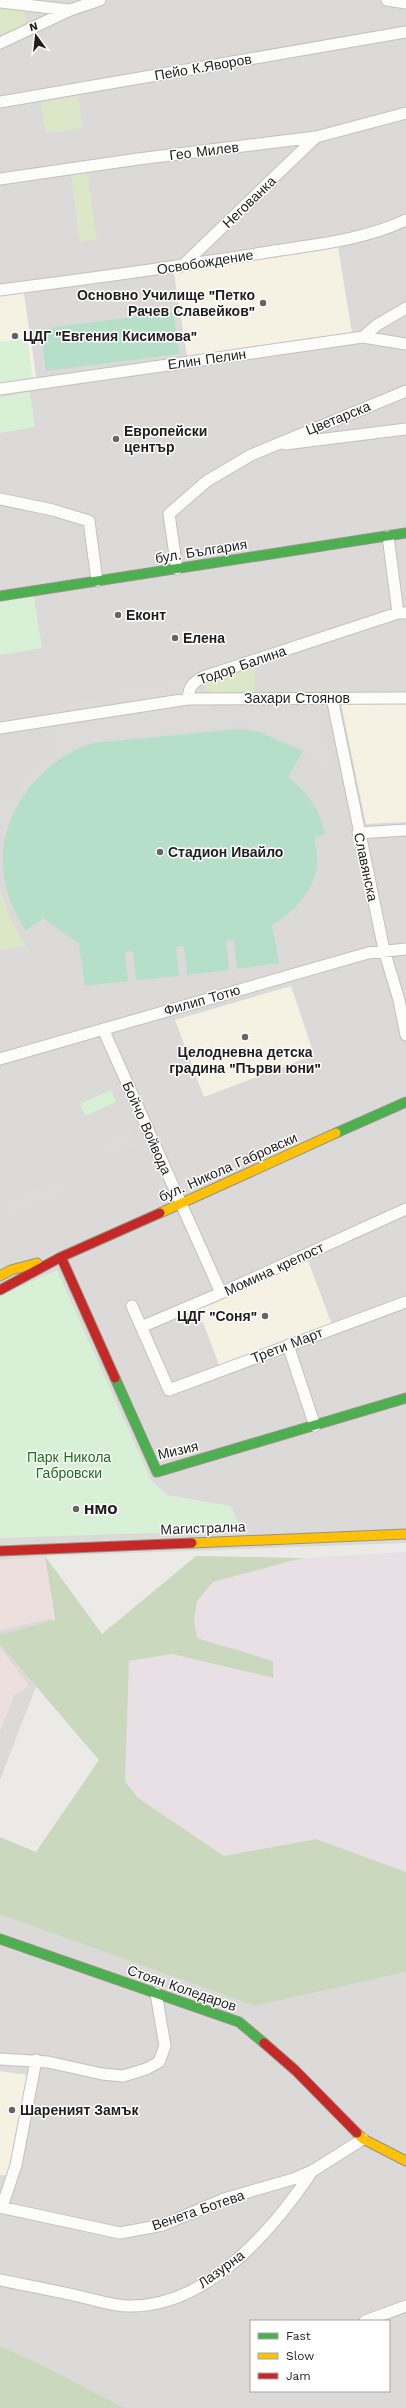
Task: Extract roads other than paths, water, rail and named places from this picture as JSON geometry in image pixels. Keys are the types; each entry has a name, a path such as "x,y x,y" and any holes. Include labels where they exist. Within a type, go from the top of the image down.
{"street":[{"path":"0,2 71,5 100,0"},
{"path":"387,0 406,3"},
{"path":"0,43 71,5"},
{"name":"Пейо К.Яворов","path":"0,102 406,32"},
{"name":"Гео Милев","path":"0,179 138,159 316,137 406,113"},
{"name":"Негованка","path":"182,266 316,137"},
{"name":"Освобождение","path":"0,290 182,266 337,241 384,230 406,220"},
{"path":"363,337 377,325 406,308"},
{"path":"363,337 406,344"},
{"name":"Елин Пелин","path":"0,389 363,337"},
{"name":"Цветарска","path":"270,446 406,391"},
{"path":"177,569 169,514 207,481 270,446 406,429"},
{"path":"0,499 53,510 88,521 97,581"},
{"name":"бул. България","path":"0,596 406,533"},
{"path":"388,536 402,613"},
{"name":"Тодор Балина","path":"0,728 188,699 188,691 192,683 203,677 402,613"},
{"name":"Славянска","path":"332,698 358,833 384,950 399,1000 406,1035"},
{"name":"Захари Стоянов","path":"188,699 406,698"},
{"path":"358,833 406,830"},
{"name":"Филип Тотю","path":"0,1059 384,950 406,949"},
{"name":"Бойчо Войвода","path":"103,1029 221,1294"},
{"name":"бул. Никола Габровски","path":"0,1290 61,1257 406,1102"},
{"name":"Момина крепост","path":"141,1327 221,1294 406,1209"},
{"name":"бул. Никола Габровски","path":"0,1276 11,1270 61,1257"},
{"name":"Мизия","path":"61,1257 157,1472 406,1398"},
{"name":"Трети Март","path":"141,1327 169,1390 406,1302"},
{"path":"132,1306 141,1327"},
{"path":"288,1345 315,1426"},
{"name":"Магистрална","path":"1,1551 406,1534"},
{"name":"Стоян Коледаров","path":"0,1939 239,2022 295,2070 363,2138 406,2161"},
{"path":"0,2059 36,2060 102,2074 123,2076 146,2069 159,2062 165,2046 156,1993"},
{"path":"1,2207 16,2165 36,2060"},
{"name":"Венета Ботева","path":"1,2207 120,2233 163,2225 224,2199 293,2179 314,2170 363,2138"},
{"name":"Лазурна","path":"0,2280 126,2306 149,2305 181,2296 210,2281 250,2248 290,2205 314,2170"},
{"path":"369,2320 406,2306"}],"place":[{"name":"Основно Училище \"Петко Рачев Славейков\"","path":"263,303"},
{"name":"ЦДГ \"Евгения Кисимова\"","path":"15,336"},
{"name":"Европейски център","path":"116,439"},
{"name":"Еконт","path":"118,615"},
{"name":"Елена","path":"175,638"},
{"name":"Стадион Ивайло","path":"160,852"},
{"name":"Целодневна детска градина \"Първи юни\"","path":"245,1037"},
{"name":"ЦДГ \"Соня\"","path":"265,1316"},
{"name":"HMO","path":"76,1509"},
{"name":"Шареният Замък","path":"12,2110"}],"park label":[{"name":"Парк Никола Габровски","path":"69,1466"}]}
